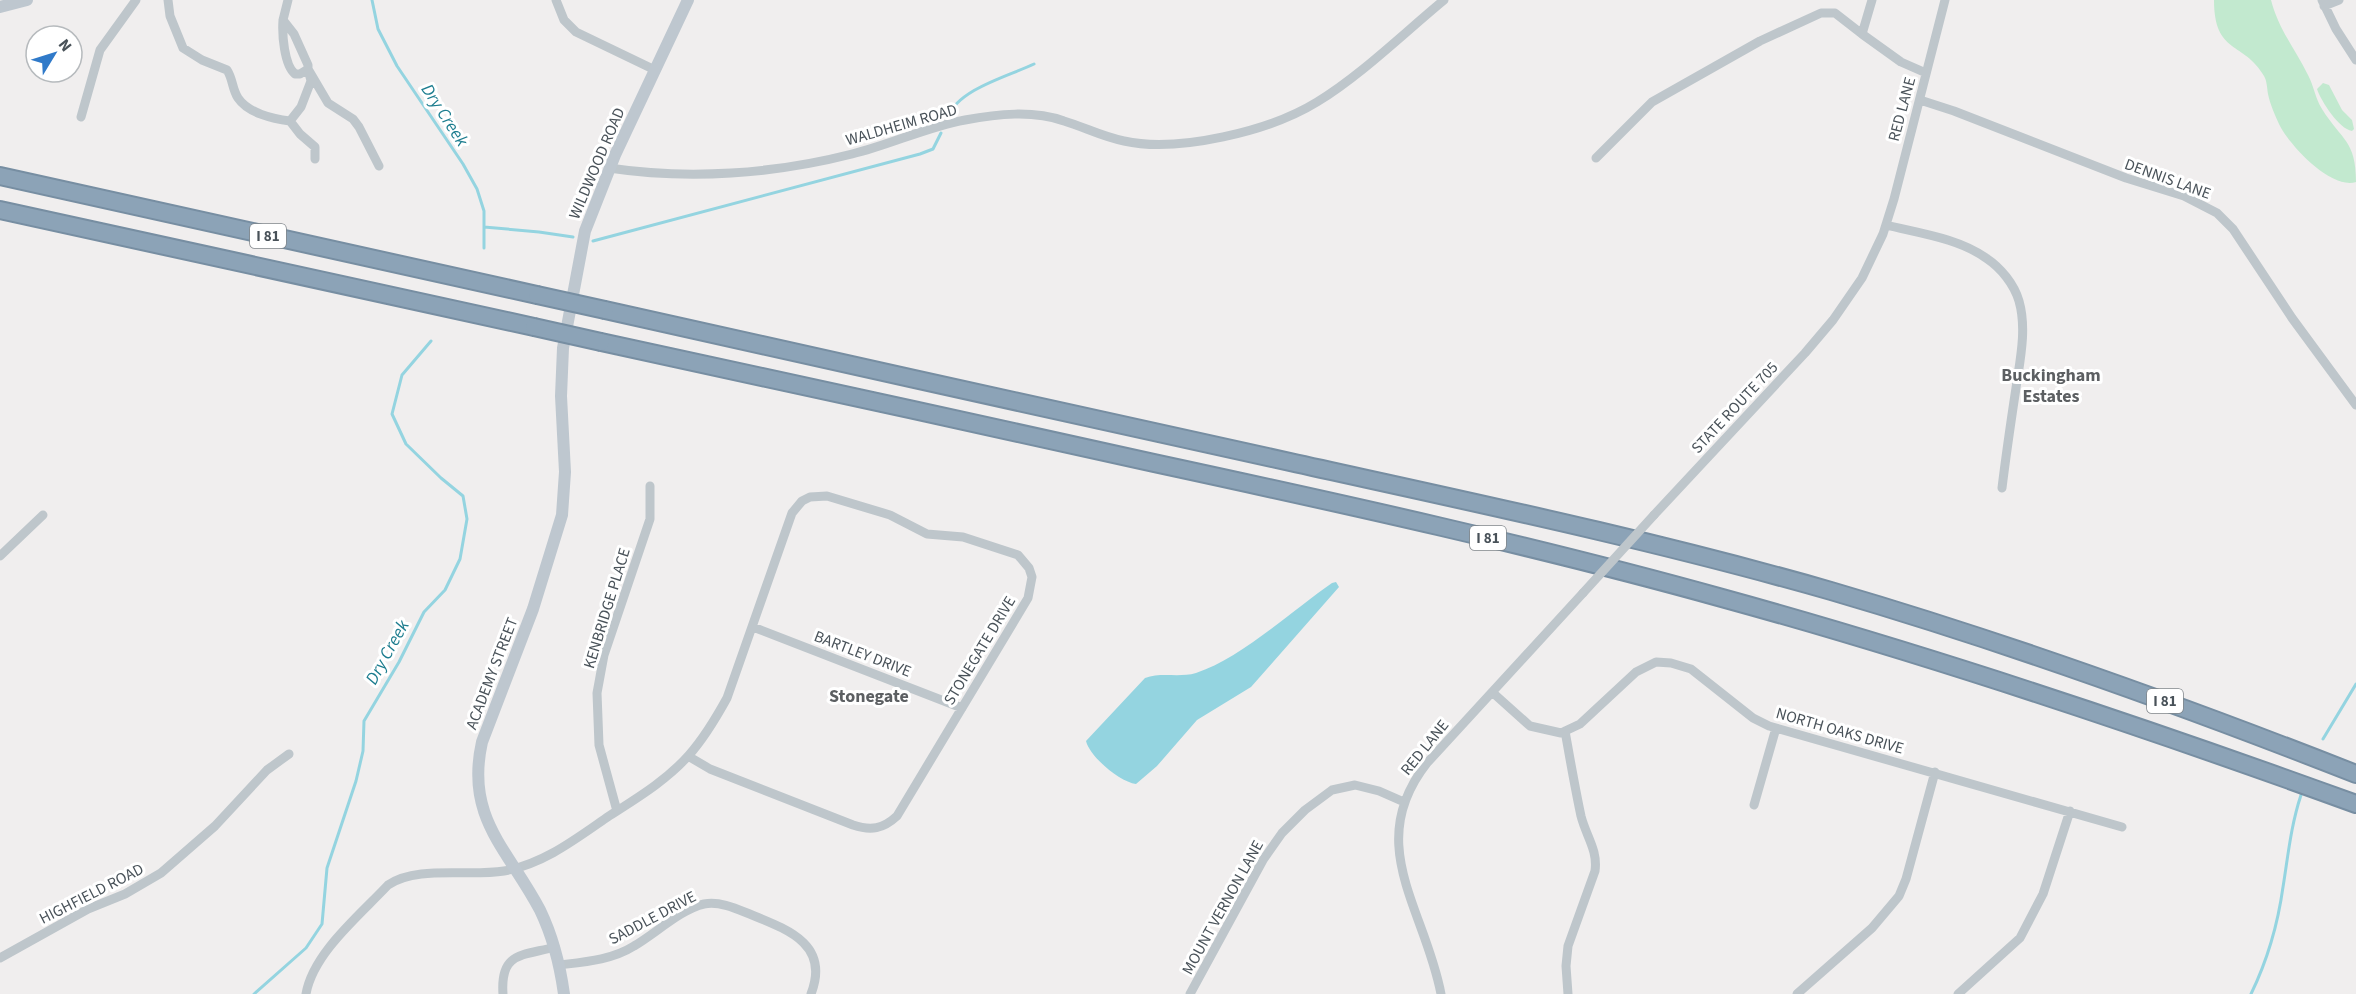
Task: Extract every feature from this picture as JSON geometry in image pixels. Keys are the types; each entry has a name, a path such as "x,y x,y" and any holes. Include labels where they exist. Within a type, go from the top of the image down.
{"highway":[{"name":"I 81","path":"0,176 1599,532 1786,579 1915,616 2043,657 2220,721 2356,774"},
{"name":"I 81","path":"0,210 1389,514 1610,568 1796,618 2002,681 2166,736 2356,804"}],"street":[{"path":"0,7 27,0"},
{"path":"81,117 100,50 136,0"},
{"path":"168,0 170,16 183,48 202,60 227,70 238,98 244,105 267,116 290,121 300,135 315,147 315,159"},
{"path":"288,0 283,20 283,39 289,68 295,74 308,69"},
{"path":"556,0 564,20 576,32 655,70"},
{"name":"WILDWOOD ROAD","path":"562,348 585,231 609,168 688,0"},
{"name":"WALDHEIM ROAD","path":"609,168 647,174 756,171 800,167 854,154 966,120 1019,114 1062,120 1104,136 1150,146 1206,140 1241,133 1314,104 1336,89 1444,0"},
{"path":"1862,34 1872,0"},
{"name":"RED LANE","path":"1886,225 1945,0"},
{"path":"2339,0 2323,3 2356,60"},
{"path":"1596,158 1652,102 1760,41 1821,13 1835,14 1901,62 1926,73"},
{"path":"283,20 294,34 308,65 311,81 301,107 290,121"},
{"path":"308,69 328,103 352,119 359,127 379,166"},
{"name":"DENNIS LANE","path":"1920,100 2126,178 2184,196 2217,213 2233,229 2292,318 2356,405"},
{"path":"1886,225 1976,252 1999,269 2016,292 2022,311 2021,349 2002,488"},
{"name":"STATE ROUTE 705","path":"1583,593 1833,320 1862,278 1886,225"},
{"name":"ACADEMY STREET","path":"562,348 561,396 565,495 562,514 533,609 482,742 477,773 480,802 496,841 540,910 555,947 564,994"},
{"name":"KENBRIDGE PLACE","path":"617,811 599,745 597,693 604,655 651,519 650,486"},
{"name":"STONEGATE DRIVE","path":"306,994 312,973 327,951 387,885 396,879 415,874 483,874 535,861 561,848 655,786 688,756 716,718 727,698 792,513 802,501 810,497 827,496 890,515 927,534 963,537 1018,555 1029,568 1032,577 1030,593 897,816 890,823 874,829 853,825 710,770 688,756"},
{"path":"0,556 43,515"},
{"name":"RED LANE","path":"1441,994 1434,964 1403,877 1399,856 1398,823 1404,802 1411,786 1427,762 1583,593"},
{"name":"BARTLEY DRIVE","path":"753,627 962,708"},
{"name":"NORTH OAKS DRIVE","path":"1565,731 1580,724 1636,672 1656,662 1671,663 1691,669 1753,718 1776,728 2122,826"},
{"path":"1492,692 1530,726 1547,731 1565,731 1582,819 1594,848 1596,861 1595,871 1568,946 1566,966 1569,994"},
{"path":"1754,805 1776,728"},
{"name":"HIGHFIELD ROAD","path":"0,958 88,909 144,885 192,847 234,807 267,770 289,754"},
{"path":"1797,994 1872,928 1899,896 1906,879 1935,772"},
{"name":"MOUNT VERNON LANE","path":"1191,994 1263,860 1282,833 1305,810 1332,790 1355,785 1379,791 1404,802"},
{"path":"1958,994 2020,939 2043,894 2070,811"},
{"name":"SADDLE DRIVE","path":"559,965 620,954 698,906 715,903 727,905 786,928 803,941 809,949 815,967 811,994"},
{"path":"503,994 504,973 510,961 516,957 555,947"}],"green space":[{"path":"2214,0 2271,0 2278,20 2308,75 2320,105 2351,149 2356,182 2346,183 2323,173 2301,154 2284,133 2274,113 2264,76 2248,57 2225,39 2219,30 2215,18"},
{"path":"2323,83 2329,85 2342,110 2352,120 2354,129 2352,131 2336,120 2322,100 2317,89"}],"water":[{"path":"1336,582 1339,587 1251,687 1197,720 1157,766 1136,784 1114,774 1093,754 1086,741 1145,678 1157,675 1196,673 1213,666 1266,633"}],"waterway":[{"name":"Dry Creek","path":"372,0 378,29 397,66 463,164 477,189 484,211 484,248"},
{"path":"948,117 954,107 973,91 1034,64"},
{"path":"593,241 920,154 933,149 941,133"},
{"path":"484,227 573,237"},
{"name":"Dry Creek","path":"254,994 306,948 322,924 327,868 356,781 363,751 364,721 399,662 424,612 445,590 460,559 467,519 463,496 406,444 392,414 402,375 431,341"},
{"path":"2323,739 2356,684"},
{"path":"2251,994 2275,928 2292,829 2301,795"}],"district":[{"name":"Buckingham Estates","path":"2051,385"},
{"name":"Stonegate","path":"869,696"}]}
